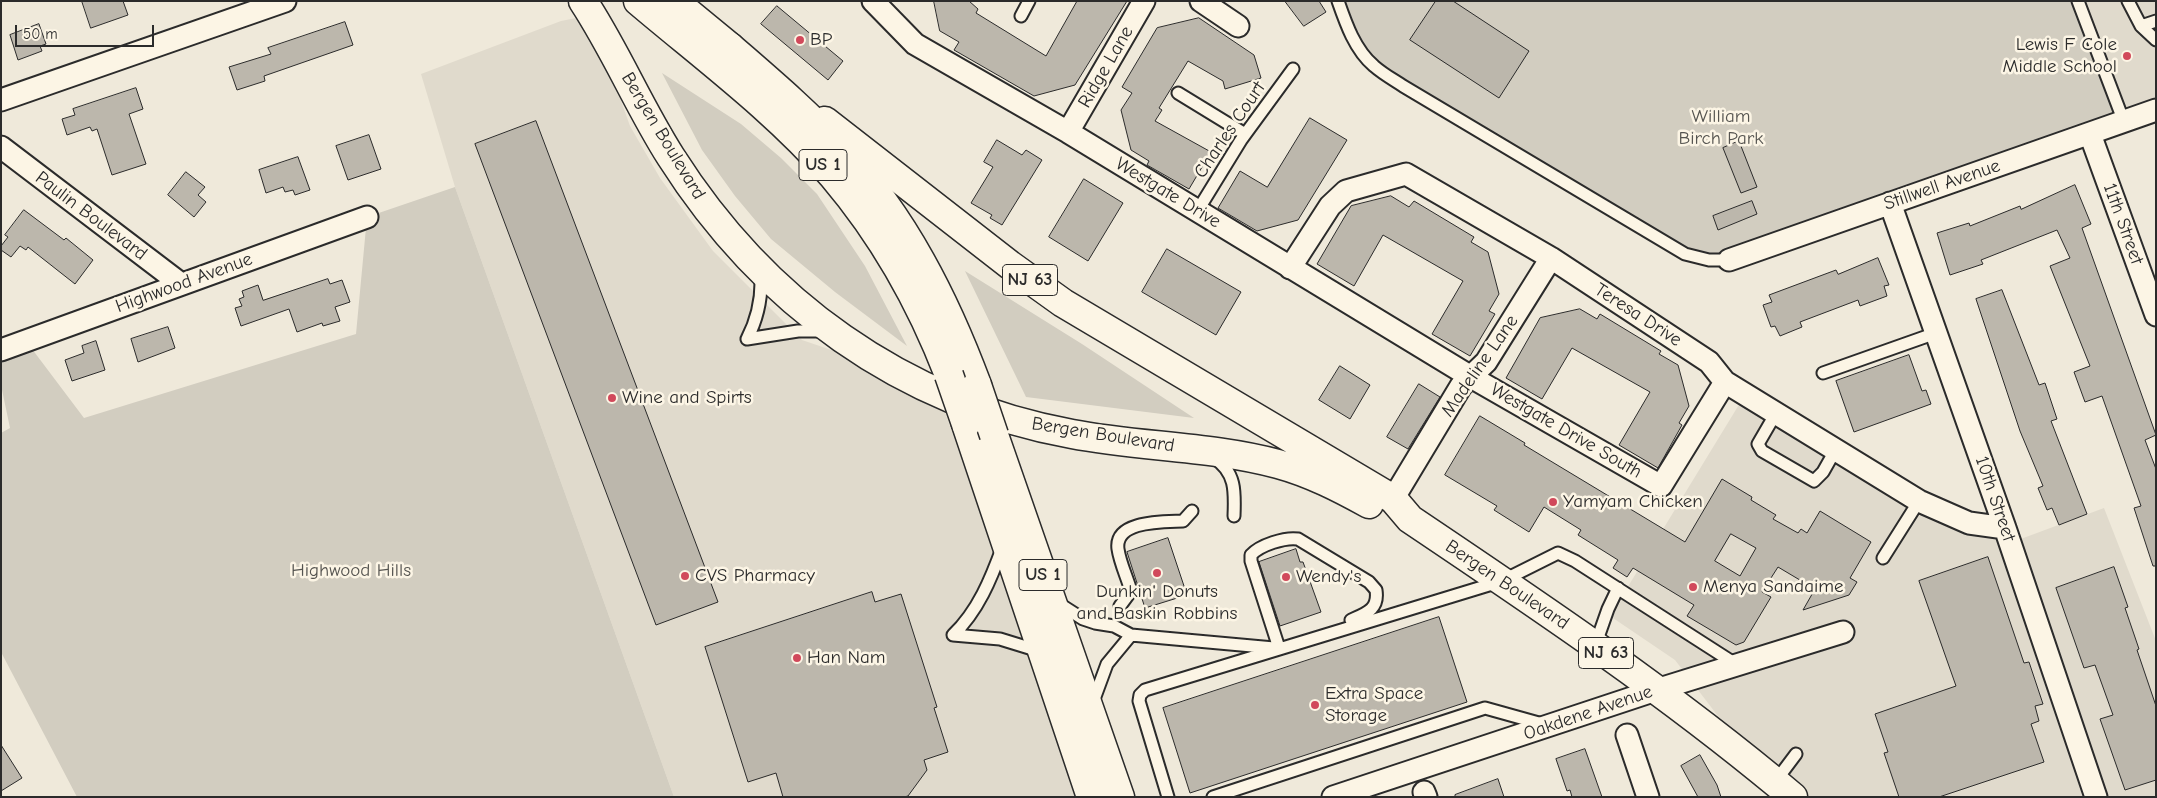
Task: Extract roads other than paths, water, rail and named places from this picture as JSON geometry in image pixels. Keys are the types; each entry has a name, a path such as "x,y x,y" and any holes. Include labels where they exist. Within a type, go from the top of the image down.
{"main road":[{"name":"Bergen Boulevard","path":"583,1 599,26 674,162 715,220 760,270 794,303 833,332 912,381 993,414 1071,434 1200,449 1281,465 1327,482 1387,514 1410,520"},
{"name":"US 1","path":"638,1 773,116 832,175 874,228 909,286 925,316 949,375 1091,797"},
{"name":"Bergen Boulevard","path":"678,2 730,48 1056,298 1393,499 1410,520 1595,646 1656,690 1784,789"},
{"name":"US 1","path":"730,48 818,126 842,151 885,204 938,292 977,385 1120,797"}],"street":[{"path":"1,100 285,1"},
{"name":"Westgate Drive","path":"873,1 915,44 1068,132 1471,376"},
{"name":"Ridge Lane","path":"1068,132 1144,1"},
{"path":"1201,1 1238,26"},
{"name":"Stillwell Avenue","path":"1729,260 2156,110"},
{"name":"11th Street","path":"2090,134 2156,315"},
{"name":"Paulin Boulevard","path":"1,147 181,284"},
{"name":"Teresa Drive","path":"1290,268 1330,206 1346,191 1406,174 1552,258 1709,362 1725,382 1920,501 1969,523 2005,528"},
{"name":"10th Street","path":"1890,203 2005,528 2096,797"},
{"name":"Highwood Avenue","path":"1,350 367,217"},
{"name":"Madeline Lane","path":"1393,499 1461,386 1486,362 1552,258"},
{"name":"Westgate Drive South","path":"1471,376 1661,486 1725,382"},
{"name":"Oakdene Avenue","path":"1333,797 1656,690 1843,632"},
{"path":"1627,735 1648,797"}],"lane":[{"path":"1021,16 1029,1"},
{"path":"1338,1 1346,24 1361,52 1374,66 1403,86 1686,254 1710,260 1729,260"},
{"path":"2078,1 2124,122"},
{"path":"2128,1 2141,26 2156,40"},
{"path":"2141,26 2156,21"},
{"name":"Charles Court","path":"1198,210 1246,134 1293,70"},
{"path":"1178,93 1246,134"},
{"path":"760,270 760,302 753,327 747,339 798,331 833,332"},
{"path":"1823,374 1936,333"},
{"path":"1776,413 1758,444 1762,451 1814,480 1823,472 1836,449"},
{"path":"1200,449 1224,464 1231,475 1235,488 1234,516"},
{"path":"1883,558 1920,501"},
{"path":"1120,606 1131,591 1118,548 1121,535 1132,526 1183,521 1192,511"},
{"path":"1280,648 1250,557 1258,549 1290,538 1302,541 1369,582 1376,590 1376,601 1372,610 1315,638"},
{"path":"1005,540 978,603 966,621 953,635 1000,638 1043,654"},
{"path":"1168,797 1139,701 1140,695 1145,690 1502,581 1558,553 1575,561 1737,665"},
{"path":"1595,646 1608,608 1618,588"},
{"path":"1052,601 1083,618 1095,623 1114,626 1132,636 1280,648"},
{"path":"1092,716 1096,687 1104,669 1112,656 1132,636"},
{"path":"1213,797 1485,708 1550,726"},
{"path":"1784,789 1796,754"}],"place":[{"name":"BP","path":"800,40"},
{"name":"Lewis F Cole Middle School","path":"2127,56"},
{"name":"Wine and Spirts","path":"612,398"},
{"name":"Yamyam Chicken","path":"1553,502"},
{"name":"Dunkin' Donuts and Baskin Robbins","path":"1157,573"},
{"name":"CVS Pharmacy","path":"685,576"},
{"name":"Wendy's","path":"1286,577"},
{"name":"Menya Sandaime","path":"1693,587"},
{"name":"Han Nam","path":"797,658"},
{"name":"Extra Space Storage","path":"1315,705"}],"park label":[{"name":"William Birch Park","path":"1721,128"},
{"name":"Highwood Hills","path":"351,571"}]}
